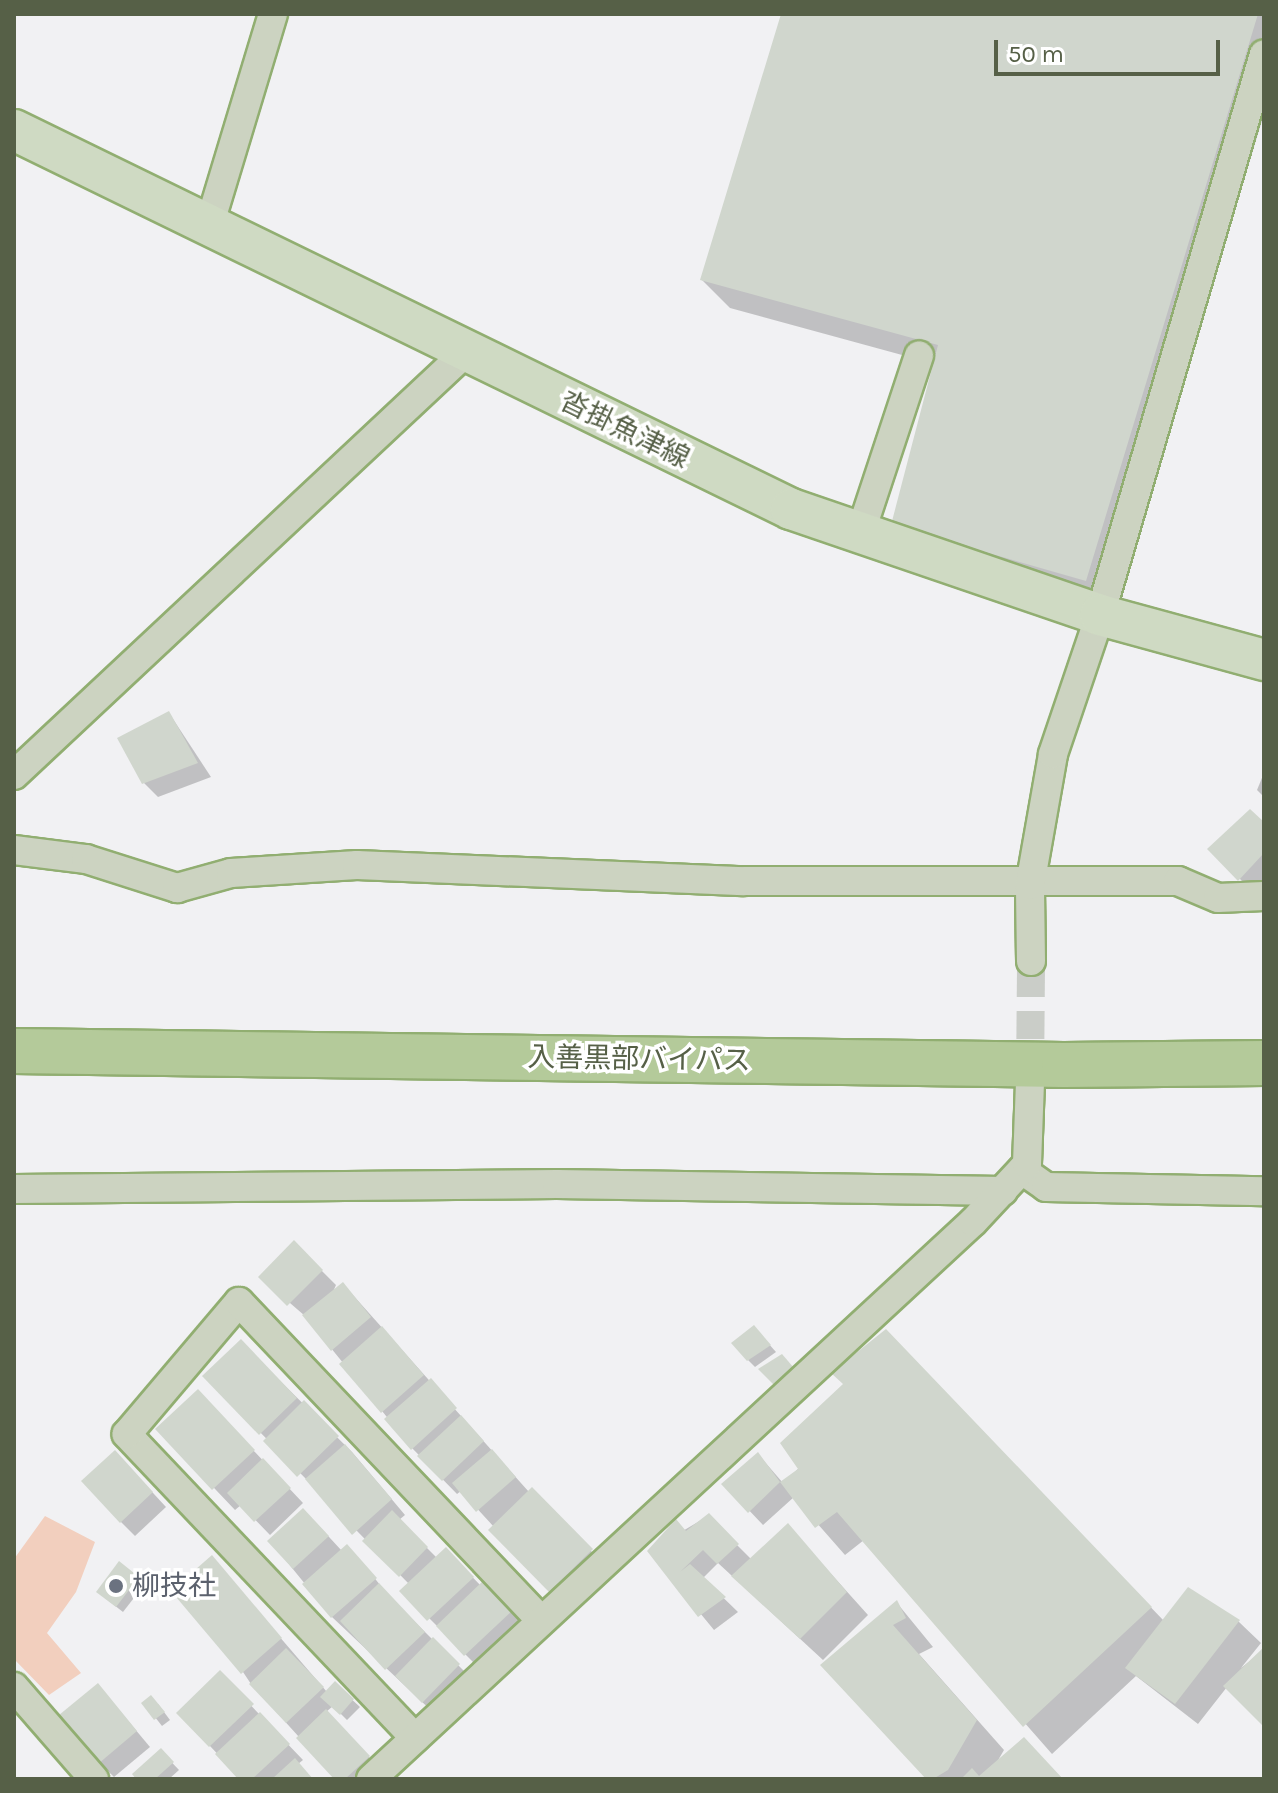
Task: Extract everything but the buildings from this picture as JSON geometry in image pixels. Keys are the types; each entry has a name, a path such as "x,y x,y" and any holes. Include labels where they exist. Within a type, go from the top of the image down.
{"highway":[{"name":"入善黒部バイパス","path":"14,1051 1064,1065 1264,1063"}],"main road":[{"name":"沓掛魚津線","path":"14,130 709,471 860,534 1100,615 1264,660"}],"street":[{"path":"209,226 273,14"},
{"path":"1031,961 1030,885 1053,754 1100,615 1264,54"},
{"path":"14,775 466,352"},
{"path":"860,534 919,356"},
{"path":"14,850 86,859 177,888 231,873 357,865 744,881 1030,885 1178,881 1218,898 1264,896"},
{"path":"371,1779 1003,1191 1022,1170 1028,1151 1030,1082"},
{"path":"1022,1170 1046,1187 1264,1191"},
{"path":"14,1189 572,1184 1003,1191"},
{"path":"415,1738 127,1434 239,1302 540,1619"},
{"path":"14,1687 94,1779"}],"shaded area":[{"path":"45,1516 95,1542 76,1592 47,1633 81,1673 49,1695 14,1659 14,1559"}],"tunnel":[{"path":"1030,1081 1031,961"}],"place":[{"name":"柳技社","path":"116,1586"}]}
